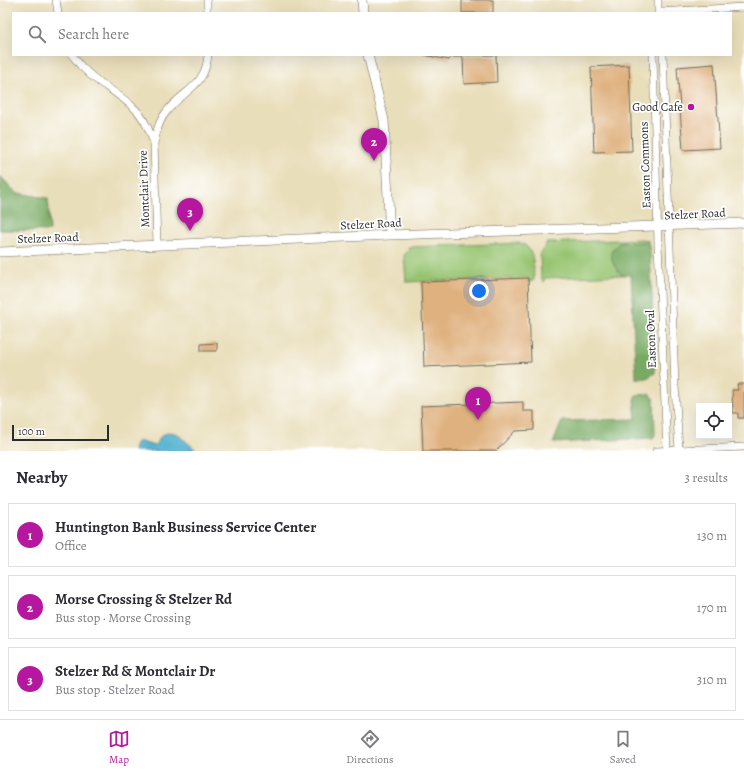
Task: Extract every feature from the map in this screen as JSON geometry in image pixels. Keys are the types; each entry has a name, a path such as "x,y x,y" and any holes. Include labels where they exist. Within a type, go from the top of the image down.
{"main road":[{"path":"362,0 363,12"},
{"path":"368,56 384,120 390,235"},
{"name":"Stelzer Road","path":"0,252 390,235 744,224"}],"street":[{"path":"56,0 58,12"},
{"path":"207,0 207,12"},
{"path":"658,0 658,12"},
{"path":"672,12 744,7"},
{"path":"73,56 82,69 134,108 146,125 154,143"},
{"name":"Montclair Drive","path":"157,246 154,143 157,128 166,111 198,84 207,68 208,56"},
{"name":"Easton Commons","path":"653,56 658,227"},
{"name":"Easton Commons","path":"663,56 669,227"},
{"name":"Easton Oval","path":"658,227 668,450"},
{"name":"Easton Oval","path":"669,227 679,450"},
{"path":"656,451 744,447"}],"green space":[{"path":"0,176 17,193 48,198 50,231 0,230"},
{"path":"648,240 648,242 619,243 611,252 618,271 622,275 544,278 544,282 541,279 540,254 547,243"},
{"path":"648,242 650,250 655,373 647,378 636,379 631,275 622,275 615,267 611,252 619,243"},
{"path":"520,243 529,249 533,258 534,280 528,283 528,278 406,282 404,255 409,250 408,247"},
{"path":"650,394 654,398 655,435 653,438 553,443 562,421 636,419 634,399 636,395"}],"water":[{"path":"170,432 178,434 197,451 134,451 136,443 139,441 154,446 162,435"}],"building":[{"path":"462,0 493,0 493,12 462,12"},
{"path":"429,56 496,56 497,82 464,84 463,57 451,57 449,60"},
{"path":"714,64 720,148 683,150 677,67"},
{"path":"629,65 632,151 594,152 591,67"},
{"path":"528,278 531,362 424,367 421,282"},
{"path":"217,343 217,351 201,351 201,344"},
{"path":"737,384 744,384 744,418 738,418 738,413 733,413 732,390 738,390"},
{"path":"523,402 523,411 534,411 534,430 515,431 496,451 423,451 421,406"}],"place":[{"name":"Good Cafe","path":"691,107"},
{"name":"Morse Crossing & Stelzer Rd","path":"374,161"},
{"name":"Stelzer Rd & Montclair Dr","path":"190,231"},
{"name":"Huntington Bank Business Service Center","path":"478,420"}]}
